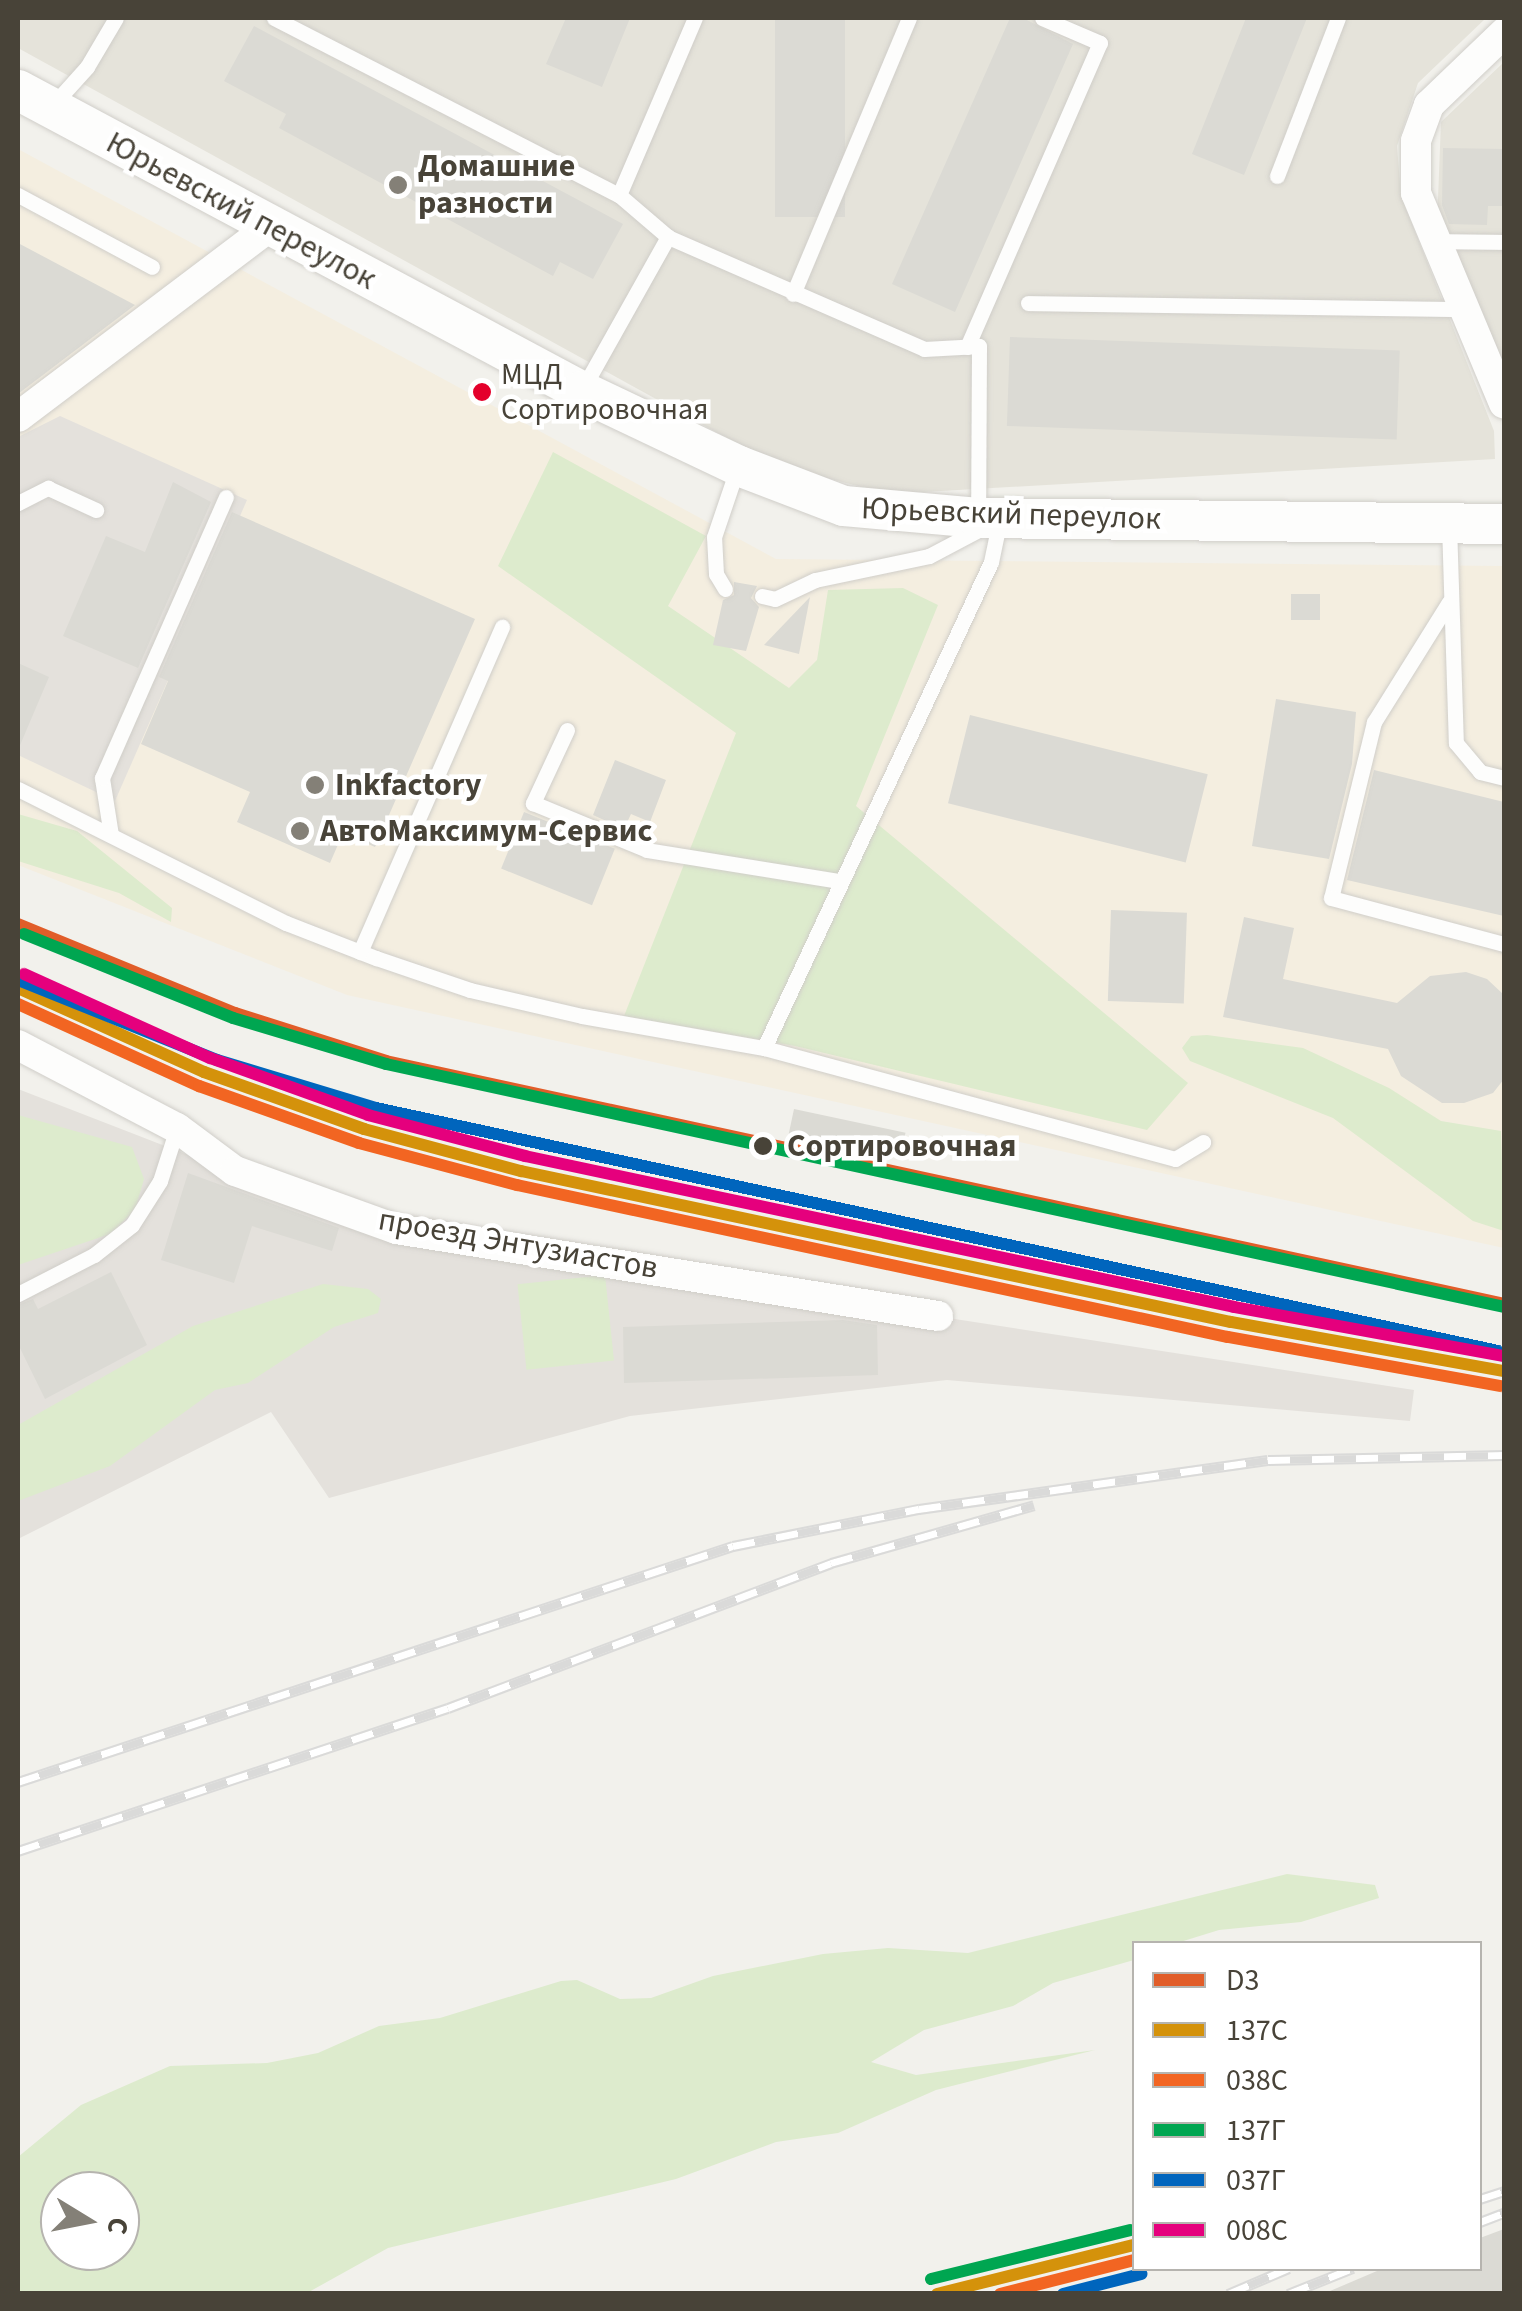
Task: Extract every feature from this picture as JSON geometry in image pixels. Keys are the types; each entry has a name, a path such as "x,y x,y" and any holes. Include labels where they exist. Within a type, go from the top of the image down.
{"street":[{"path":"1504,33 1428,105 1416,141 1416,193 1432,241 1504,403"},
{"name":"Юрьевский переулок","path":"34,99 581,391 739,466 844,506 989,518 1504,524"},
{"path":"18,417 270,227"},
{"name":"проезд Энтузиастов","path":"18,1045 177,1128 235,1171 396,1230 938,1316"}],"lane":[{"path":"34,99 86,67 116,18"},
{"path":"274,18 619,194 668,236 924,349 979,346 991,562 764,1048"},
{"path":"619,194 695,18"},
{"path":"793,294 909,18"},
{"path":"967,347 1100,43 1042,18"},
{"path":"1277,176 1338,18"},
{"path":"18,195 152,267"},
{"path":"581,391 668,236"},
{"path":"1432,241 1504,242"},
{"path":"1028,303 1462,309"},
{"path":"725,589 716,574 714,537 739,466"},
{"path":"18,503 48,488 96,510"},
{"path":"111,835 102,778 226,497"},
{"path":"762,596 774,599 815,580 930,556 989,518"},
{"path":"1448,524 1456,743 1480,772 1504,778"},
{"path":"1450,602 1374,722 1331,898 1504,944"},
{"path":"360,952 502,627"},
{"path":"567,730 533,803 647,850 839,881"},
{"path":"18,789 360,952 470,990 764,1048 1175,1159 1204,1142"},
{"path":"18,1294 94,1255 132,1225 160,1181 177,1128"}],"shaded area":[{"path":"18,18 1486,18 1418,83 1397,146 1401,196 1494,431 1495,459 889,494 776,465 18,48"},
{"path":"1504,62 1504,365 1437,224 1441,122"},
{"path":"18,149 776,559 1504,566 1504,1248 347,995 18,865"},
{"path":"60,416 247,500 115,801 18,755 18,437"},
{"path":"18,1089 384,1231 1414,1390 1410,1421 947,1380 630,1416 329,1498 271,1412 18,1539"}],"green space":[{"path":"553,452 706,536 668,606 789,688 817,660 828,590 903,588 938,605 856,806 1188,1083 1147,1130 795,1046 624,1016 736,733 498,566"},
{"path":"18,814 77,831 172,908 171,922 119,893 18,861"},
{"path":"1191,1036 1303,1048 1389,1088 1441,1121 1501,1131 1504,1231 1473,1221 1333,1118 1190,1061 1182,1048"},
{"path":"18,1115 132,1147 144,1179 135,1210 110,1234 18,1265"},
{"path":"605,1275 614,1361 526,1370 517,1284"},
{"path":"323,1284 368,1289 381,1299 378,1313 334,1327 248,1383 215,1390 110,1466 18,1501 18,1425 193,1326"},
{"path":"1287,1874 1375,1885 1379,1898 1301,1922 1219,1930 1183,1941 1132,1941 1132,1961 1053,1983 1013,2006 924,2030 871,2062 916,2075 1095,2050 936,2090 838,2133 776,2142 676,2179 388,2248 307,2293 18,2293 18,2157 81,2105 170,2066 267,2063 318,2053 379,2026 440,2018 561,1981 577,1980 620,1999 651,1998 713,1976 823,1954 888,1948 968,1953"}],"building":[{"path":"566,18 630,18 602,87 546,64"},
{"path":"775,18 845,18 845,217 775,217"},
{"path":"1010,18 1023,18 1073,44 955,312 892,284"},
{"path":"1246,18 1307,18 1244,175 1192,154"},
{"path":"254,26 623,224 593,279 560,262 553,276 279,128 286,114 224,81"},
{"path":"1443,148 1504,149 1504,206 1488,206 1487,225 1449,224 1442,205"},
{"path":"18,243 135,305 18,394"},
{"path":"1010,337 1400,351 1397,440 1007,426"},
{"path":"173,482 211,502 138,668 63,636 106,536 145,552"},
{"path":"232,512 475,619 375,847 343,833 330,863 237,822 250,792 141,744 168,681 159,677"},
{"path":"734,582 757,586 751,598 759,607 746,651 713,645 723,600 734,595"},
{"path":"1291,594 1320,594 1320,620 1291,620"},
{"path":"810,597 799,654 764,645"},
{"path":"18,663 49,677 18,750"},
{"path":"1276,699 1356,712 1352,764 1329,859 1252,846"},
{"path":"970,715 1208,774 1186,863 948,803"},
{"path":"615,760 666,780 650,822 631,814 624,829 593,815"},
{"path":"1374,770 1504,802 1504,916 1347,880"},
{"path":"524,812 615,849 592,905 501,869"},
{"path":"1111,910 1187,913 1184,1004 1108,1001"},
{"path":"1244,917 1294,928 1283,979 1397,1003 1430,976 1466,972 1487,979 1504,995 1504,1079 1493,1093 1464,1103 1442,1103 1401,1076 1388,1049 1223,1017"},
{"path":"794,1109 906,1133 900,1157 789,1133"},
{"path":"188,1173 339,1228 332,1251 252,1226 234,1283 161,1260"},
{"path":"111,1272 147,1345 45,1399 18,1344 18,1305 33,1299 38,1309"},
{"path":"843,1320 877,1325 878,1375 624,1383 623,1327"},
{"path":"1504,2229 1504,2294 1323,2294 1377,2271 1482,2271 1482,2237"}],"railway":[{"path":"18,1782 733,1546 919,1509 1268,1460 1504,1455"},
{"path":"18,1851 448,1708 831,1563 1034,1505"},
{"path":"1482,2198 1504,2191"},
{"path":"1482,2221 1504,2213"},
{"path":"1228,2294 1282,2271"},
{"path":"1288,2294 1346,2271"}],"transit line":[{"name":"D3","path":"18,924 235,1013 386,1061 1504,1304"},
{"name":"137Г","path":"24,934 233,1018 386,1064 1504,1307"},
{"name":"008С","path":"24,974 210,1058 368,1115 525,1156 1234,1307 1504,1356"},
{"name":"037Г","path":"18,980 217,1060 376,1108 1498,1351"},
{"name":"137С","path":"18,988 204,1072 364,1129 521,1171 1231,1322 1504,1371"},
{"name":"038С","path":"18,1004 199,1086 359,1143 517,1185 1228,1337 1501,1386"},
{"name":"137Г","path":"931,2279 1130,2230"},
{"name":"137С","path":"937,2294 1132,2245"},
{"name":"038С","path":"1000,2294 1132,2261"},
{"name":"037Г","path":"1063,2294 1141,2274"}],"place":[{"name":"Домашние разности","path":"398,185"},
{"name":"МЦД Сортировочная","path":"482,392"},
{"name":"Inkfactory","path":"315,785"},
{"name":"АвтоМаксимум-Сервиc","path":"300,831"},
{"name":"Сортировочная","path":"763,1146"}]}
